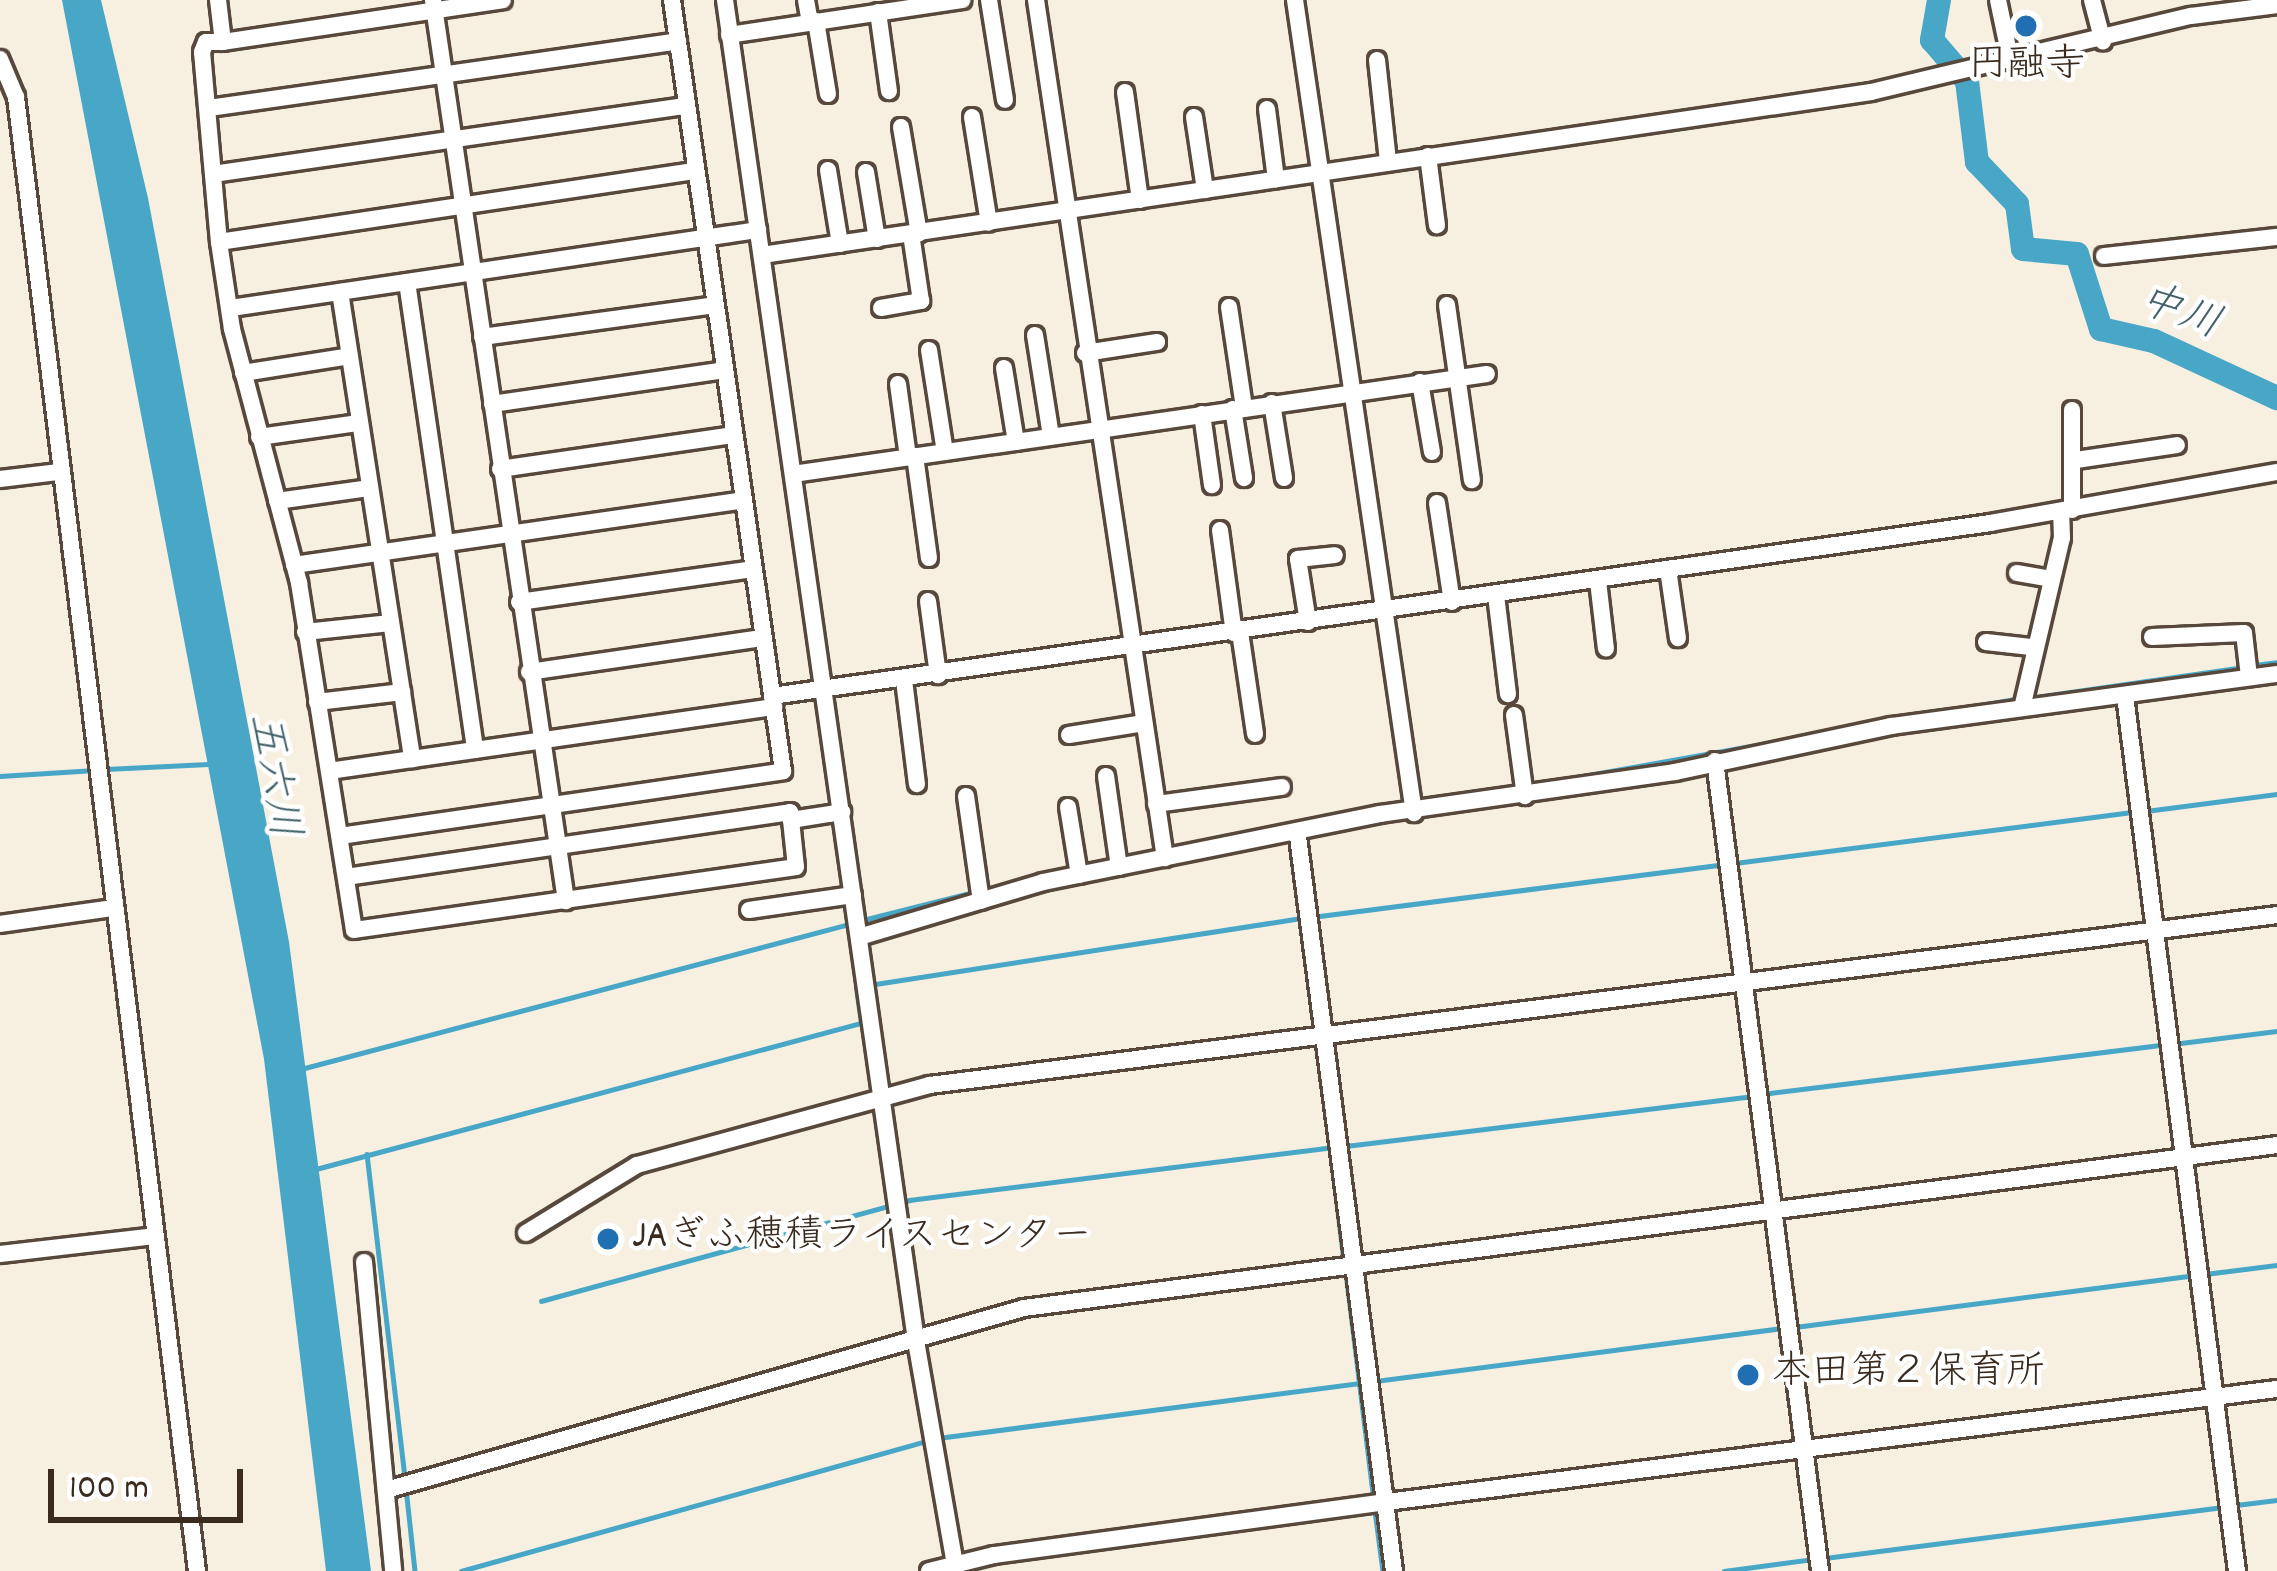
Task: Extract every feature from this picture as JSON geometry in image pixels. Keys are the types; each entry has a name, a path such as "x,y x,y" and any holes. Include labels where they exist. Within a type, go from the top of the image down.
{"street":[{"path":"218,0 224,42"},
{"path":"346,877 790,812 796,867 354,930 294,565 243,373 219,242 202,52 206,42 433,5 503,0"},
{"path":"340,836 783,771 672,0"},
{"path":"725,0 916,1341 956,1568"},
{"path":"806,0 828,94"},
{"path":"729,34 962,0"},
{"path":"989,0 1004,100"},
{"path":"1036,0 1063,212 1165,858"},
{"path":"1294,0 1414,813"},
{"path":"1998,0 2011,62"},
{"path":"2092,0 2103,42"},
{"path":"433,5 566,901"},
{"path":"761,255 1949,75 2103,42 2191,16 2277,5"},
{"path":"878,13 889,91"},
{"path":"209,108 677,41"},
{"path":"0,59 16,97 58,472 197,1571"},
{"path":"1377,60 1388,162"},
{"path":"1125,92 1140,200"},
{"path":"213,174 687,106"},
{"path":"1267,109 1276,179"},
{"path":"972,117 988,223"},
{"path":"1194,117 1205,190"},
{"path":"881,308 921,301 901,127"},
{"path":"1428,156 1437,225"},
{"path":"828,170 840,244"},
{"path":"219,242 696,171"},
{"path":"866,172 877,239"},
{"path":"231,308 758,230"},
{"path":"2104,256 2277,237"},
{"path":"407,283 475,750"},
{"path":"340,292 412,759"},
{"path":"482,338 715,305"},
{"path":"1447,305 1472,480"},
{"path":"1229,307 1244,478"},
{"path":"1035,335 1051,436"},
{"path":"1085,353 1156,342"},
{"path":"929,350 945,452"},
{"path":"243,373 350,356"},
{"path":"1004,368 1016,442"},
{"path":"492,404 725,370"},
{"path":"794,474 1486,374"},
{"path":"1420,382 1432,452"},
{"path":"898,384 929,558"},
{"path":"1272,403 1284,478"},
{"path":"2022,702 2076,460 2072,410"},
{"path":"1202,414 1212,485"},
{"path":"259,437 359,423"},
{"path":"500,469 734,434"},
{"path":"2076,460 2177,445"},
{"path":"0,479 58,472"},
{"path":"329,771 540,741 824,691 2066,511 2277,472"},
{"path":"277,501 370,488"},
{"path":"294,565 743,500"},
{"path":"1437,503 1451,602"},
{"path":"1220,530 1255,734"},
{"path":"1308,622 1298,560 1335,555"},
{"path":"519,602 753,568"},
{"path":"1668,569 1678,638"},
{"path":"2017,573 2050,579"},
{"path":"1598,581 1606,649"},
{"path":"1496,595 1508,694"},
{"path":"928,602 938,675"},
{"path":"305,632 391,623"},
{"path":"2152,637 2244,633 2249,677"},
{"path":"529,672 764,638"},
{"path":"1986,642 2032,646"},
{"path":"859,937 1078,875 1165,858 2022,702 2125,696 2277,674"},
{"path":"904,680 917,784"},
{"path":"317,702 402,692"},
{"path":"2125,696 2237,1571"},
{"path":"1514,716 1525,796"},
{"path":"1070,735 1144,723"},
{"path":"1715,761 1820,1571"},
{"path":"1106,776 1119,867"},
{"path":"1156,805 1282,787"},
{"path":"965,796 981,901"},
{"path":"1068,807 1078,875"},
{"path":"791,820 842,812"},
{"path":"1298,837 1328,1038 1394,1571"},
{"path":"749,910 853,895"},
{"path":"0,923 112,908"},
{"path":"526,1233 637,1165 880,1094 2277,914"},
{"path":"386,1490 1024,1308 1775,1206 2277,1145"},
{"path":"0,1254 155,1236"},
{"path":"364,1262 393,1571"},
{"path":"929,1571 1387,1502 2277,1389"}],"water":[{"path":"62,0 101,0 148,198 289,942 371,1571 326,1571 264,1059"}],"waterway":[{"name":"中川","path":"1939,0 1932,40 1967,81 1977,162 2017,204 2023,249 2077,254 2101,329 2154,341 2277,398"},
{"path":"2254,665 2277,662"},
{"path":"2028,698 2242,667"},
{"path":"1532,785 2017,699"},
{"path":"106,769 208,764"},
{"path":"0,776 95,770"},
{"path":"2146,811 2277,794"},
{"path":"1348,812 1408,801"},
{"path":"1735,863 2134,812"},
{"path":"1312,917 1724,864"},
{"path":"986,889 1010,884"},
{"path":"863,920 974,892"},
{"path":"316,1169 861,1023 856,987 1301,918"},
{"path":"301,1069 853,923"},
{"path":"2173,1044 2277,1031"},
{"path":"1762,1094 2162,1045"},
{"path":"1346,1146 1751,1096"},
{"path":"541,1301 909,1200 1334,1147"},
{"path":"367,1154 405,1476"},
{"path":"1331,1154 1344,1262"},
{"path":"2205,1274 2277,1265"},
{"path":"1346,1273 1374,1500"},
{"path":"1795,1327 2194,1275"},
{"path":"938,1438 1783,1328"},
{"path":"461,1571 927,1441"},
{"path":"406,1488 415,1571"},
{"path":"2236,1505 2277,1500"},
{"path":"1825,1558 2225,1507"},
{"path":"1375,1511 1383,1571"},
{"path":"1724,1571 1814,1559"}],"place":[{"name":"円融寺","path":"2026,26"},
{"name":"JAぎふ穂積ライスセンター","path":"608,1239"},
{"name":"本田第２保育所","path":"1748,1375"}],"water label":[{"name":"五六川","path":"271,776"}]}
